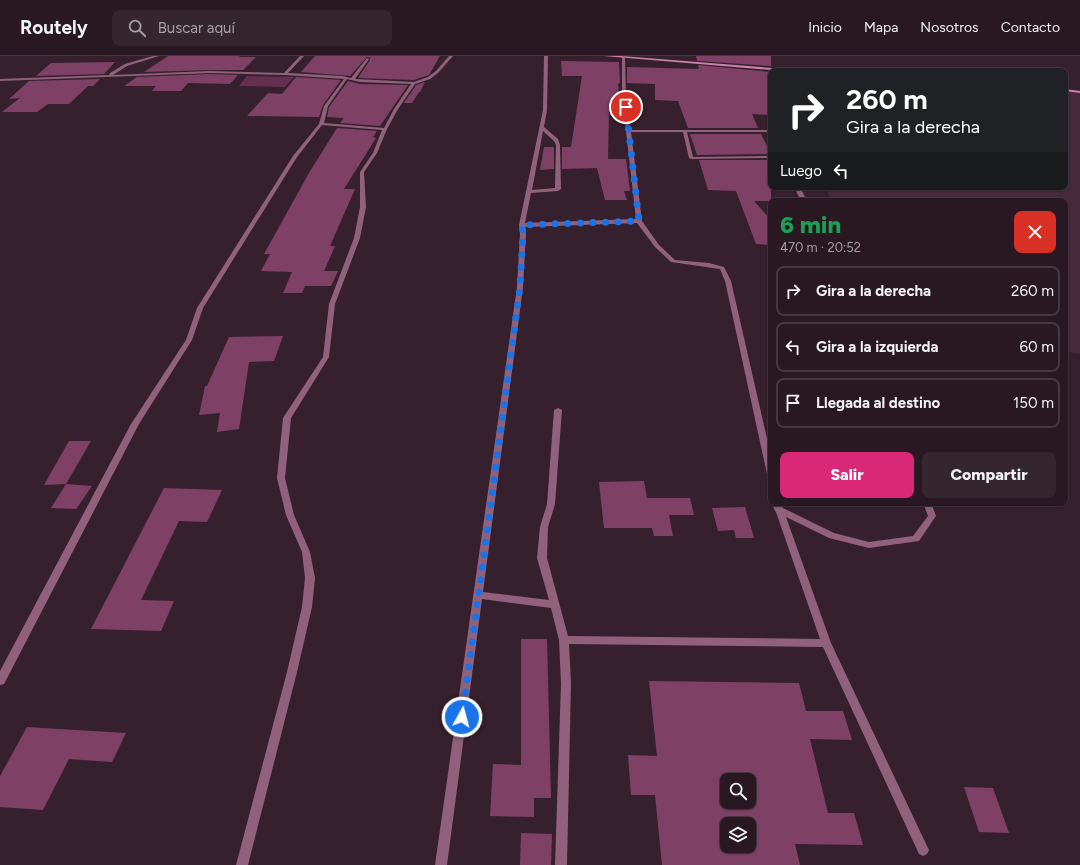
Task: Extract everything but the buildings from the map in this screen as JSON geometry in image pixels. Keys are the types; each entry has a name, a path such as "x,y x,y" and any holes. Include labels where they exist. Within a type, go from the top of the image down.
{"main road":[{"path":"606,56 768,69"},
{"path":"1068,90 1080,92"}],"street":[{"path":"107,76 123,69 126,65 157,56"},
{"path":"285,74 302,56"},
{"path":"0,80 210,72 285,74 346,78 352,80 414,83 429,78 438,72 451,56"},
{"path":"441,865 520,287 523,234 522,225 545,110 546,56"},
{"path":"623,58 624,96 639,221 657,246 673,260 722,268 728,281 768,461"},
{"path":"352,80 367,59"},
{"path":"0,681 135,424 189,340 200,308 295,156 321,124 326,106 346,78"},
{"path":"242,865 307,608 310,578 306,552 290,515 281,478 287,418 326,357 332,304 357,238 363,207 362,172 375,153 385,129 404,95 414,83"},
{"path":"321,124 385,129"},
{"path":"528,192 558,189 558,145 556,140 541,127"},
{"path":"629,131 768,131"},
{"path":"685,132 691,158 768,157"},
{"path":"522,225 639,221"},
{"path":"558,410 551,504 544,527 542,558 564,640 566,683 561,865"},
{"path":"778,506 832,536 869,545 916,539 932,516 928,506"},
{"path":"778,506 826,643 923,850"},
{"path":"478,595 555,605"},
{"path":"564,640 826,643"}],"shaded area":[{"path":"247,76 294,77 285,87 239,86"},
{"path":"1068,91 1080,93 1080,354 1068,352 1068,198 830,198 826,190 1068,190"}],"route":[{"path":"462,717 520,287 523,234 522,225 639,221 626,107"}]}
